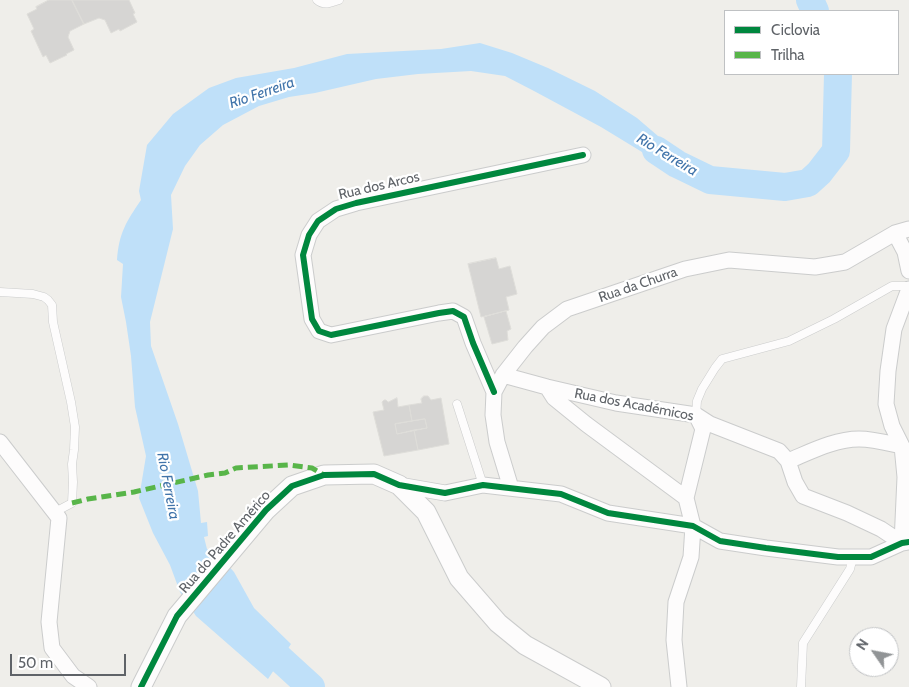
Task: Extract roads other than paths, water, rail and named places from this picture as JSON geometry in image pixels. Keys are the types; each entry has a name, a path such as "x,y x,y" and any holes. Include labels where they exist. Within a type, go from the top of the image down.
{"street":[{"name":"Rua dos Arcos","path":"494,392 464,317 454,311 331,336 319,331 312,319 303,255 308,235 318,221 336,209 356,203 583,155"},
{"name":"Rua da Churra","path":"511,488 497,442 493,415 494,392 503,376 525,347 543,327 567,309 685,269 729,260 815,267 845,262 902,231"},
{"path":"902,231 909,271"},
{"path":"906,542 906,478 902,446 892,426 886,404 888,371 894,329 909,288"},
{"name":"Rua dos Académicos","path":"503,376 616,403 696,415 710,424 780,451 788,460"},
{"path":"547,388 554,398 586,424 686,498"},
{"path":"679,687 674,640 676,602 691,557 693,526 686,498 703,429 696,415"},
{"path":"902,446 887,442 858,439 831,444 788,460 795,482 803,496 873,525 906,542"},
{"path":"0,442 59,518 49,622 52,648 73,676 89,687"},
{"name":"Rua do Padre Américo","path":"141,687 177,616 266,510 292,486 324,475 374,474 399,485"},
{"path":"399,485 446,493 483,486 561,494 608,513 693,526 720,541 838,558 871,557 906,542"},
{"path":"399,485 426,512 459,578 498,623 524,645 601,687"},
{"path":"426,512 446,493"}],"lane":[{"path":"317,0 326,4 339,0"},
{"path":"696,415 697,401 702,389 722,359 789,341 834,320 892,286 909,288"},
{"path":"0,292 33,294 44,297 52,305 54,330 75,427 72,464 72,503 55,512"},
{"path":"457,404 483,486"},
{"path":"802,687 803,643 850,569 853,557"}],"water":[{"path":"480,43 512,53 548,68 595,91 637,118 672,148 693,161 683,177 601,127 505,76 471,71 418,74 376,79 289,97 259,106 223,125 200,145 185,166 171,195 173,229 150,322 151,346 178,424 198,491 201,523 207,522 208,536 204,537 207,549 216,552 234,572 254,608 291,644 268,679 196,616 180,592 170,565 153,533 139,498 146,456 135,407 131,356 121,297 123,264 117,260 119,242 124,228 141,200 139,191 147,145 173,114 209,88 236,78 294,68 347,54 441,49"}],"waterway":[{"name":"Rio Ferreira","path":"810,0 815,10"},
{"name":"Rio Ferreira","path":"656,150 677,164 710,180 785,187 808,183 819,173 836,151 838,75"},
{"name":"Rio Ferreira","path":"254,635 311,687"}]}
